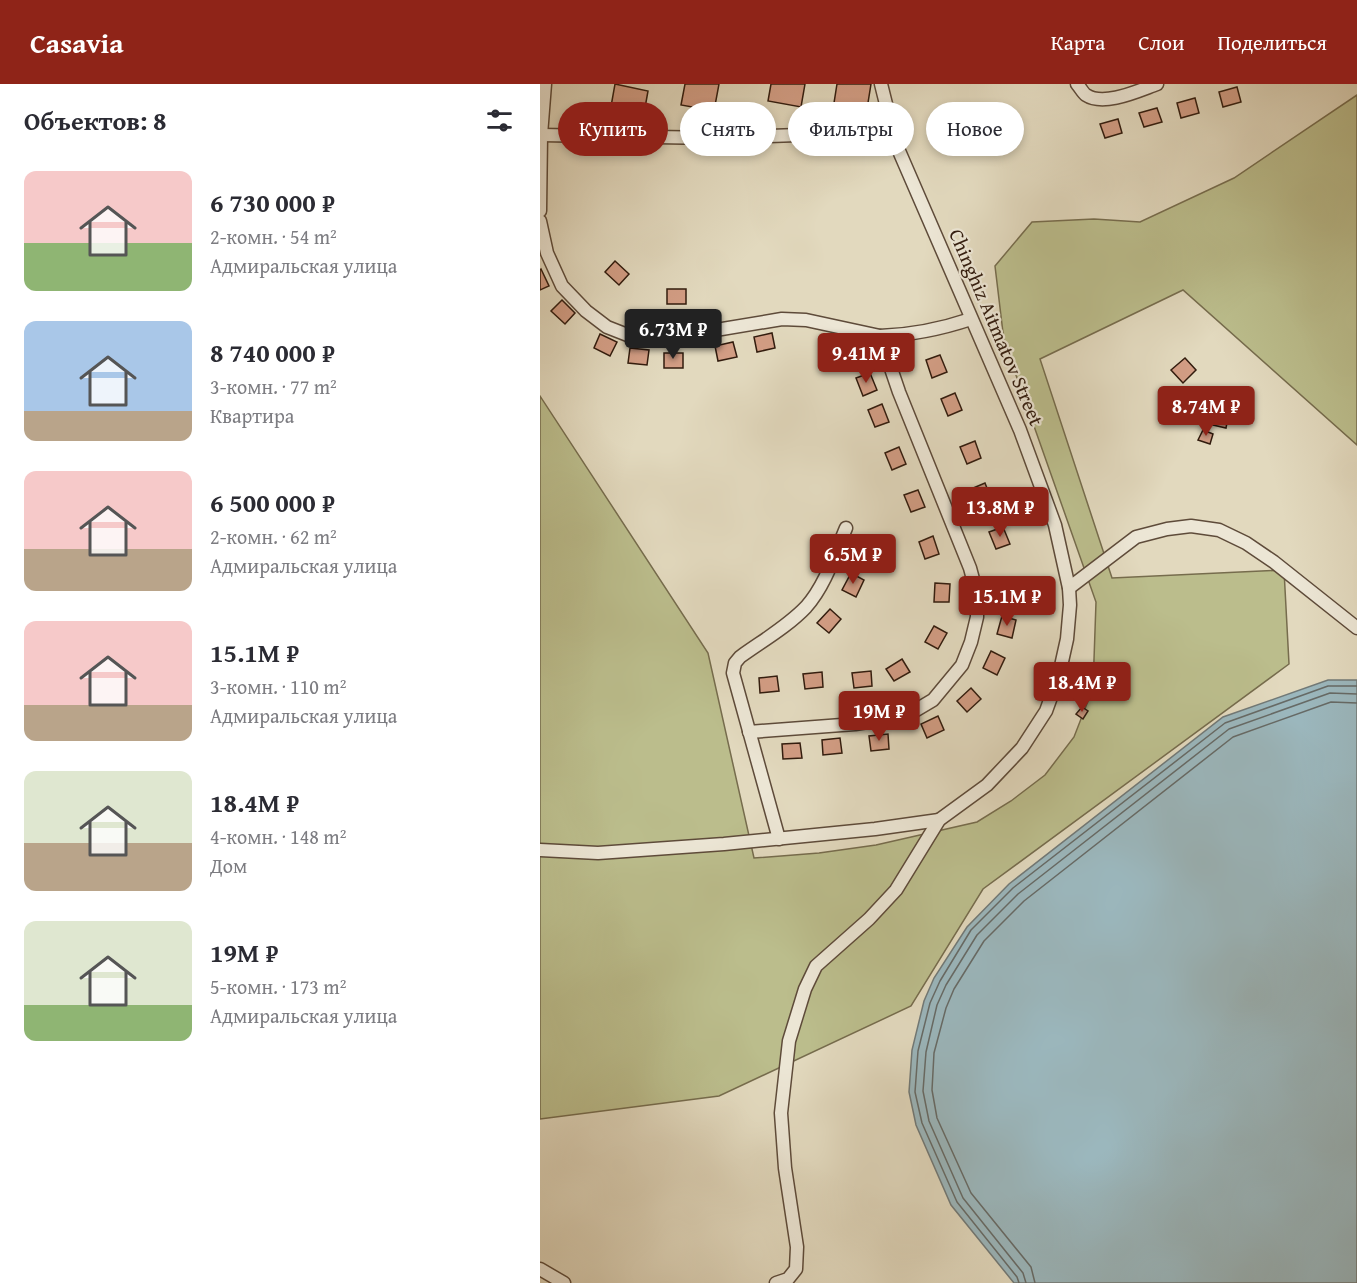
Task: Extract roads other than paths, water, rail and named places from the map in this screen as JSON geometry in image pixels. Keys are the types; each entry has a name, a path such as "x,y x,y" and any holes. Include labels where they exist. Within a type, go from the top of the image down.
{"street":[{"path":"540,211 541,135 545,84"},
{"name":"Chinghiz Aitmatov Street","path":"881,84 896,144 1020,430 1055,525 1069,588 1067,639 1059,675 1046,711 1022,748 987,785 939,820"},
{"path":"1077,84 1086,95 1097,99 1118,97 1157,84"},
{"path":"541,135 714,138 788,135"},
{"path":"540,221 547,253 562,286 586,311 607,327 630,336 668,339 782,319 806,320 880,336 906,336 944,328 971,319"},
{"path":"749,732 855,724 906,716 933,700 962,665 971,642 977,606 970,568 899,392 880,336"},
{"path":"1069,588 1136,537 1191,526 1219,530 1246,543 1274,562 1357,628"},
{"path":"779,839 733,673 735,663 808,605 823,580 846,528"},
{"path":"540,850 598,853 875,830 939,820"},
{"path":"776,1283 788,1279 796,1269 797,1247 785,1168 781,1113 789,1041 805,989 816,966 869,919 896,890 939,820"},
{"path":"540,1269 564,1283"}],"water":[{"path":"1328,680 1357,680 1357,1283 1014,1283 951,1205 916,1125 909,1092 912,1050 924,1001 934,978 967,927 1009,884 1223,717"}]}
